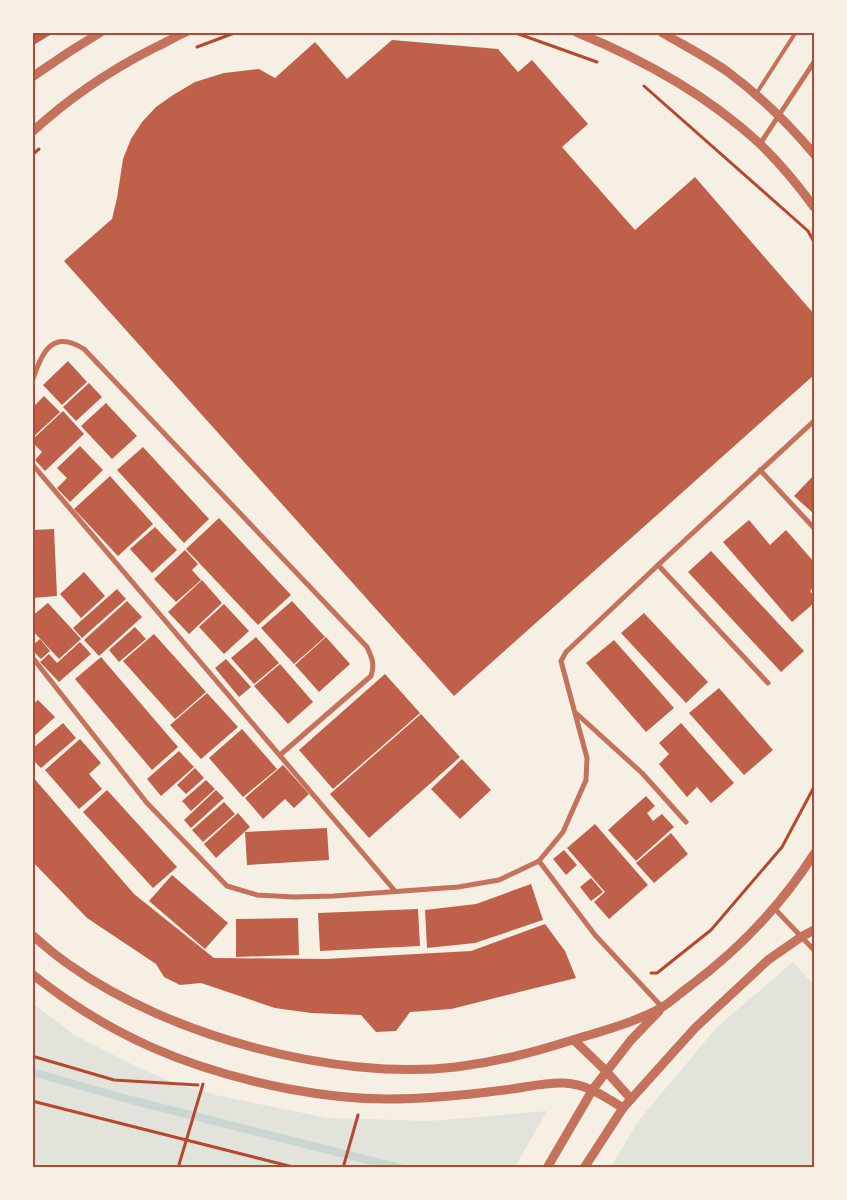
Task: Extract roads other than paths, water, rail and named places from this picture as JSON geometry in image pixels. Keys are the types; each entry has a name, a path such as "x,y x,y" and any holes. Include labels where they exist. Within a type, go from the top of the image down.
{"street":[{"path":"32,77 101,32"},
{"path":"576,32 634,58 664,74 726,116 760,144 786,171 814,207"},
{"path":"661,32 726,71 756,94 779,115 814,154"},
{"path":"32,132 100,78 183,33"},
{"path":"760,144 814,62"},
{"path":"32,381 41,358 46,350 56,342 73,342 84,349 367,646 374,668 371,676 280,755"},
{"path":"32,657 147,803 227,886 257,895 294,897 458,887 499,880 539,861 563,832 586,780 587,758 561,661 566,652 814,421"},
{"path":"32,464 395,891"},
{"path":"760,470 814,528"},
{"path":"658,565 768,683"},
{"path":"576,713 642,773 686,822"},
{"path":"547,1168 593,1089 631,1040 662,1007 718,963 774,908 814,854"},
{"path":"539,861 595,935 662,1007"},
{"path":"774,908 814,950"},
{"path":"584,1168 623,1108 695,1028 768,960 801,936 814,930"},
{"path":"32,936 70,966 104,987 151,1011 217,1036 278,1054 326,1064 375,1069 454,1067 495,1061 574,1040 630,1022 662,1007"},
{"path":"32,974 63,998 105,1024 148,1046 182,1061 262,1084 309,1092 364,1098 412,1098 505,1090 538,1084 565,1083 593,1089 623,1108"},
{"path":"574,1040 631,1099"}],"lane":[{"path":"756,94 796,32"}],"waterway":[{"path":"32,1072 131,1100 400,1168"}]}
